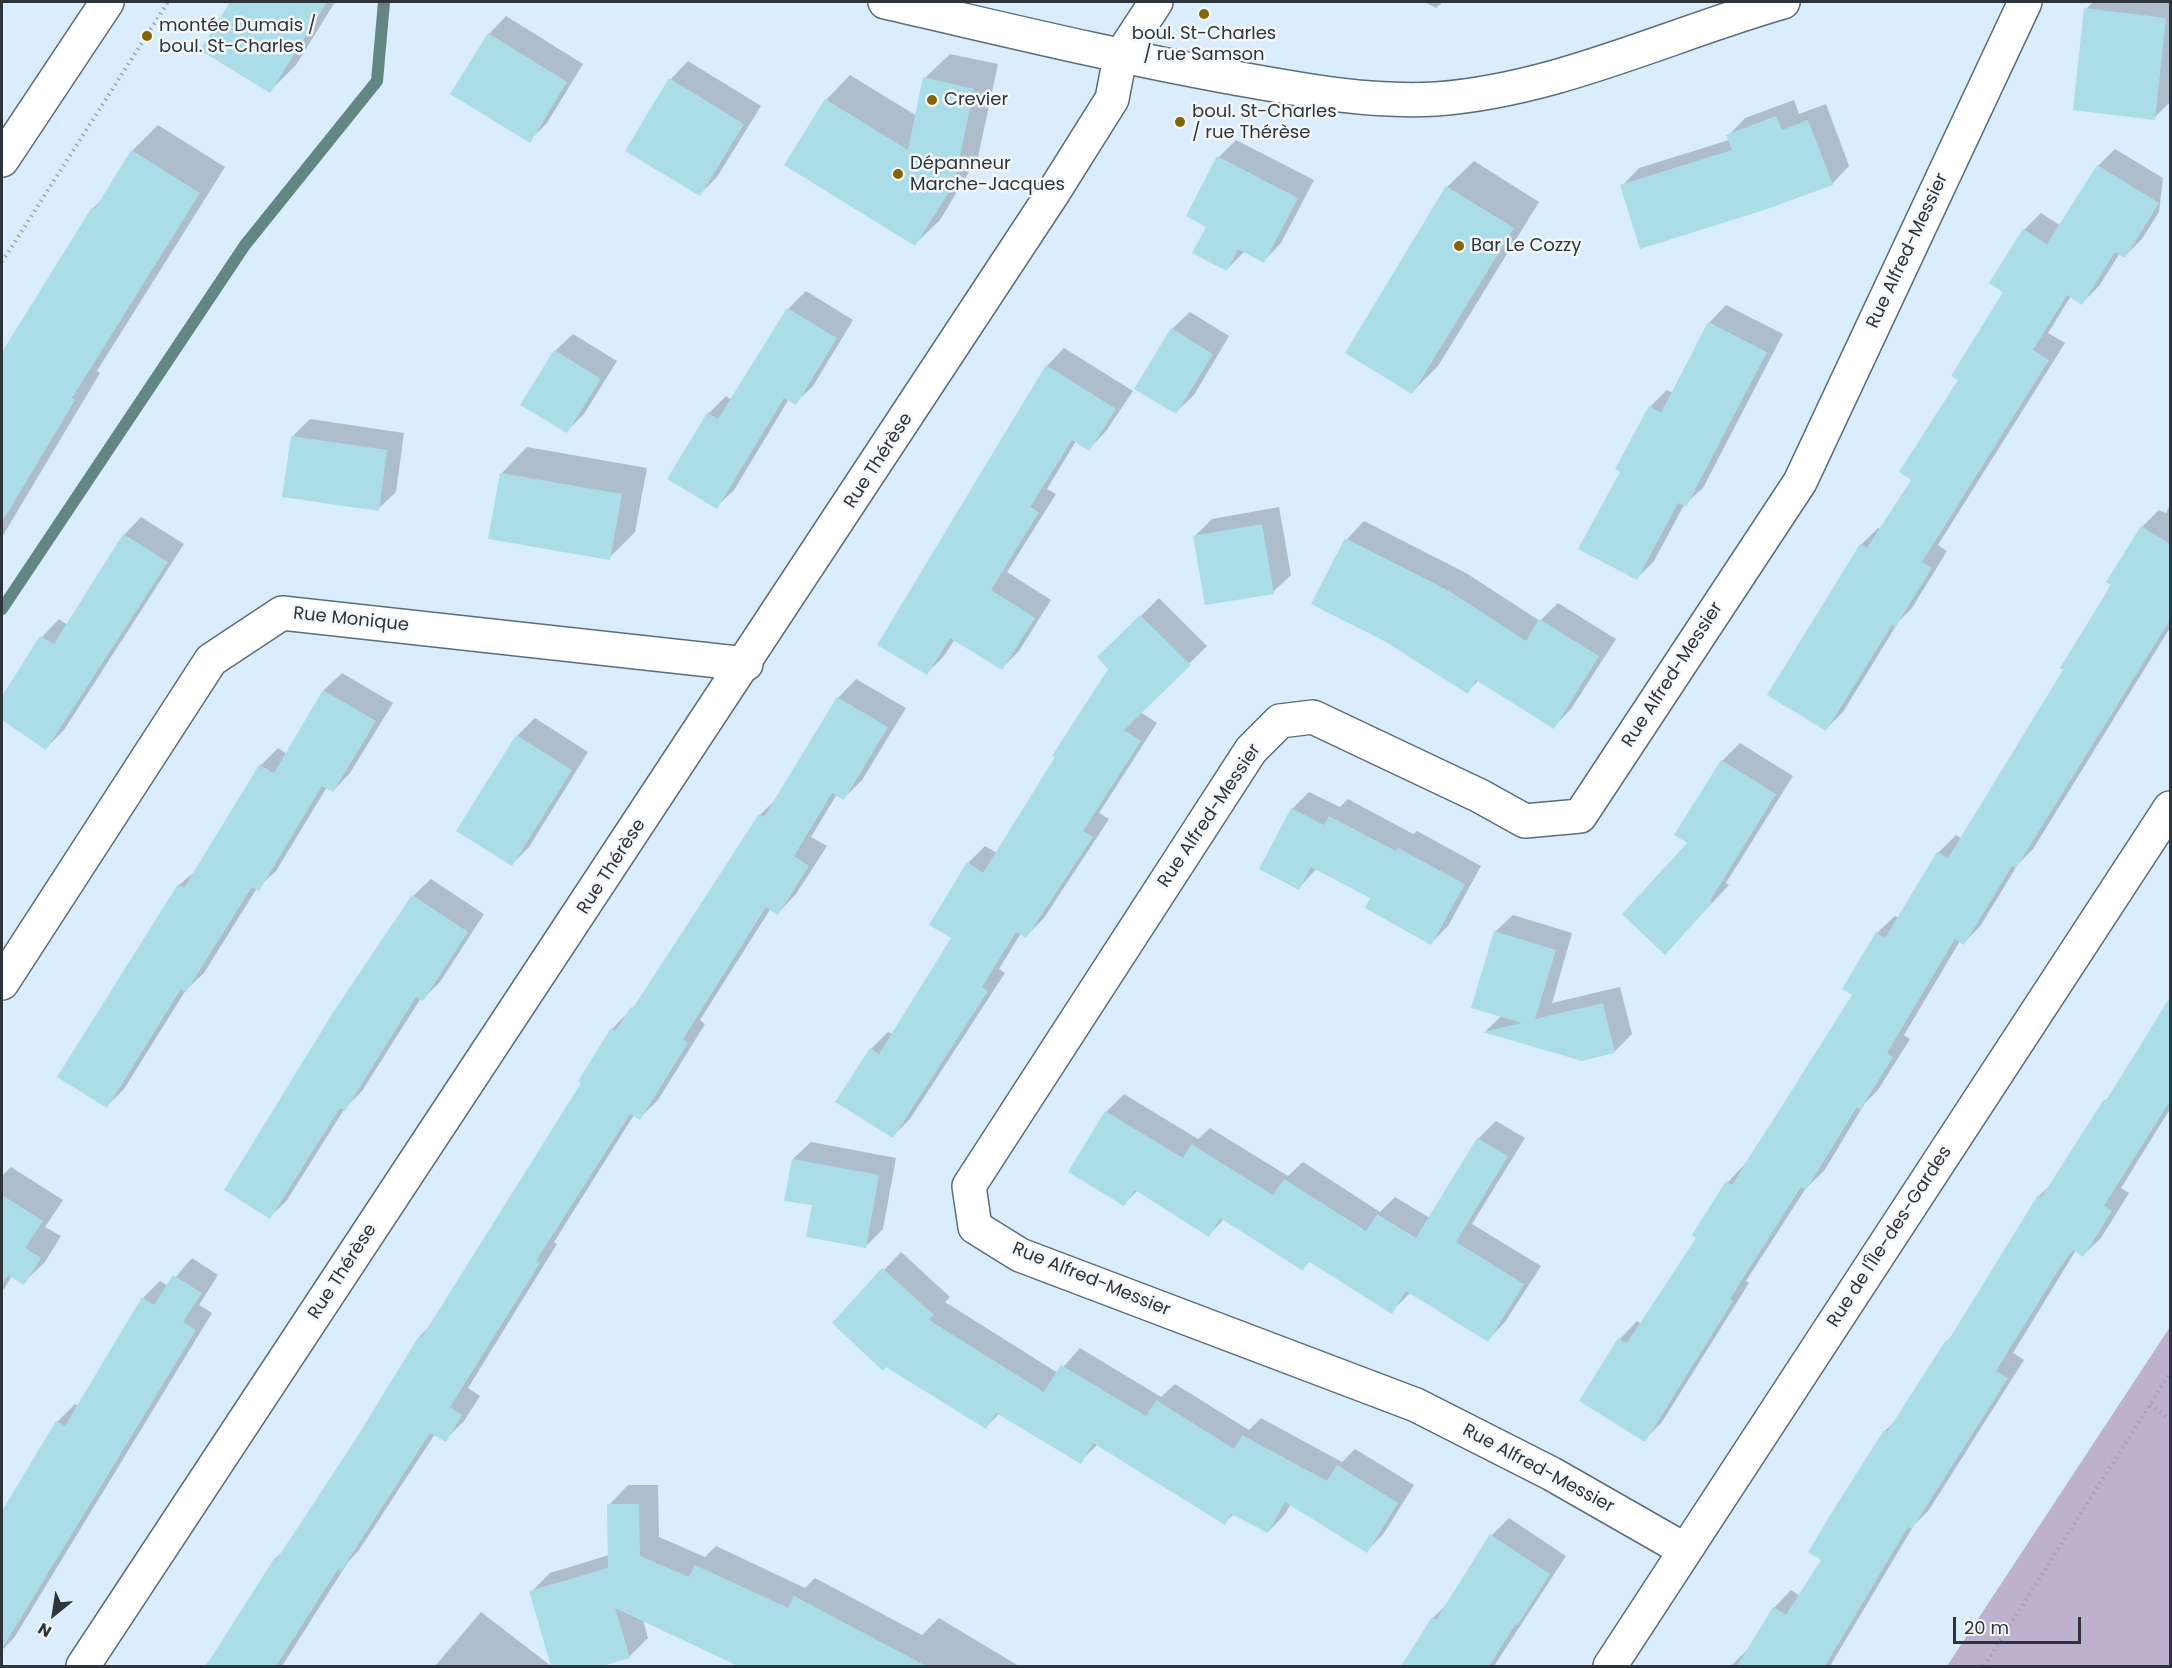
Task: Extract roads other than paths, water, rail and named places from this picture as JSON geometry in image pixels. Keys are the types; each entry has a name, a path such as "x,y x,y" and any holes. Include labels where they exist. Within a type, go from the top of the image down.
{"street":[{"path":"2,160 107,2"},
{"path":"885,2 1120,57 1334,96 1436,99 1551,80 1735,9 1783,2"},
{"path":"1120,57 1156,2"},
{"name":"Rue Alfred-Messier","path":"1685,1550 1552,1474 1416,1406 1020,1255 975,1227 969,1186 1251,750 1280,721 1313,717 1470,791 1525,821 1580,816 1800,482 2025,2"},
{"name":"Rue Thérèse","path":"82,1666 746,664 1065,174 1112,99 1120,57"},
{"name":"Rue Monique","path":"2,983 211,660 282,612 746,664"},
{"name":"Rue de l'Île-des-Gardes","path":"1610,1666 2170,808"}],"waterway":[{"path":"2,609 245,245 377,81 384,2"}],"place":[{"name":"boul. St-Charles / rue Samson","path":"1204,14"},
{"name":"montée Dumais / boul. St-Charles","path":"147,36"},
{"name":"Crevier","path":"932,100"},
{"name":"boul. St-Charles / rue Thérèse","path":"1180,122"},
{"name":"Dépanneur Marche-Jacques","path":"898,174"},
{"name":"Bar Le Cozzy","path":"1459,246"}]}
